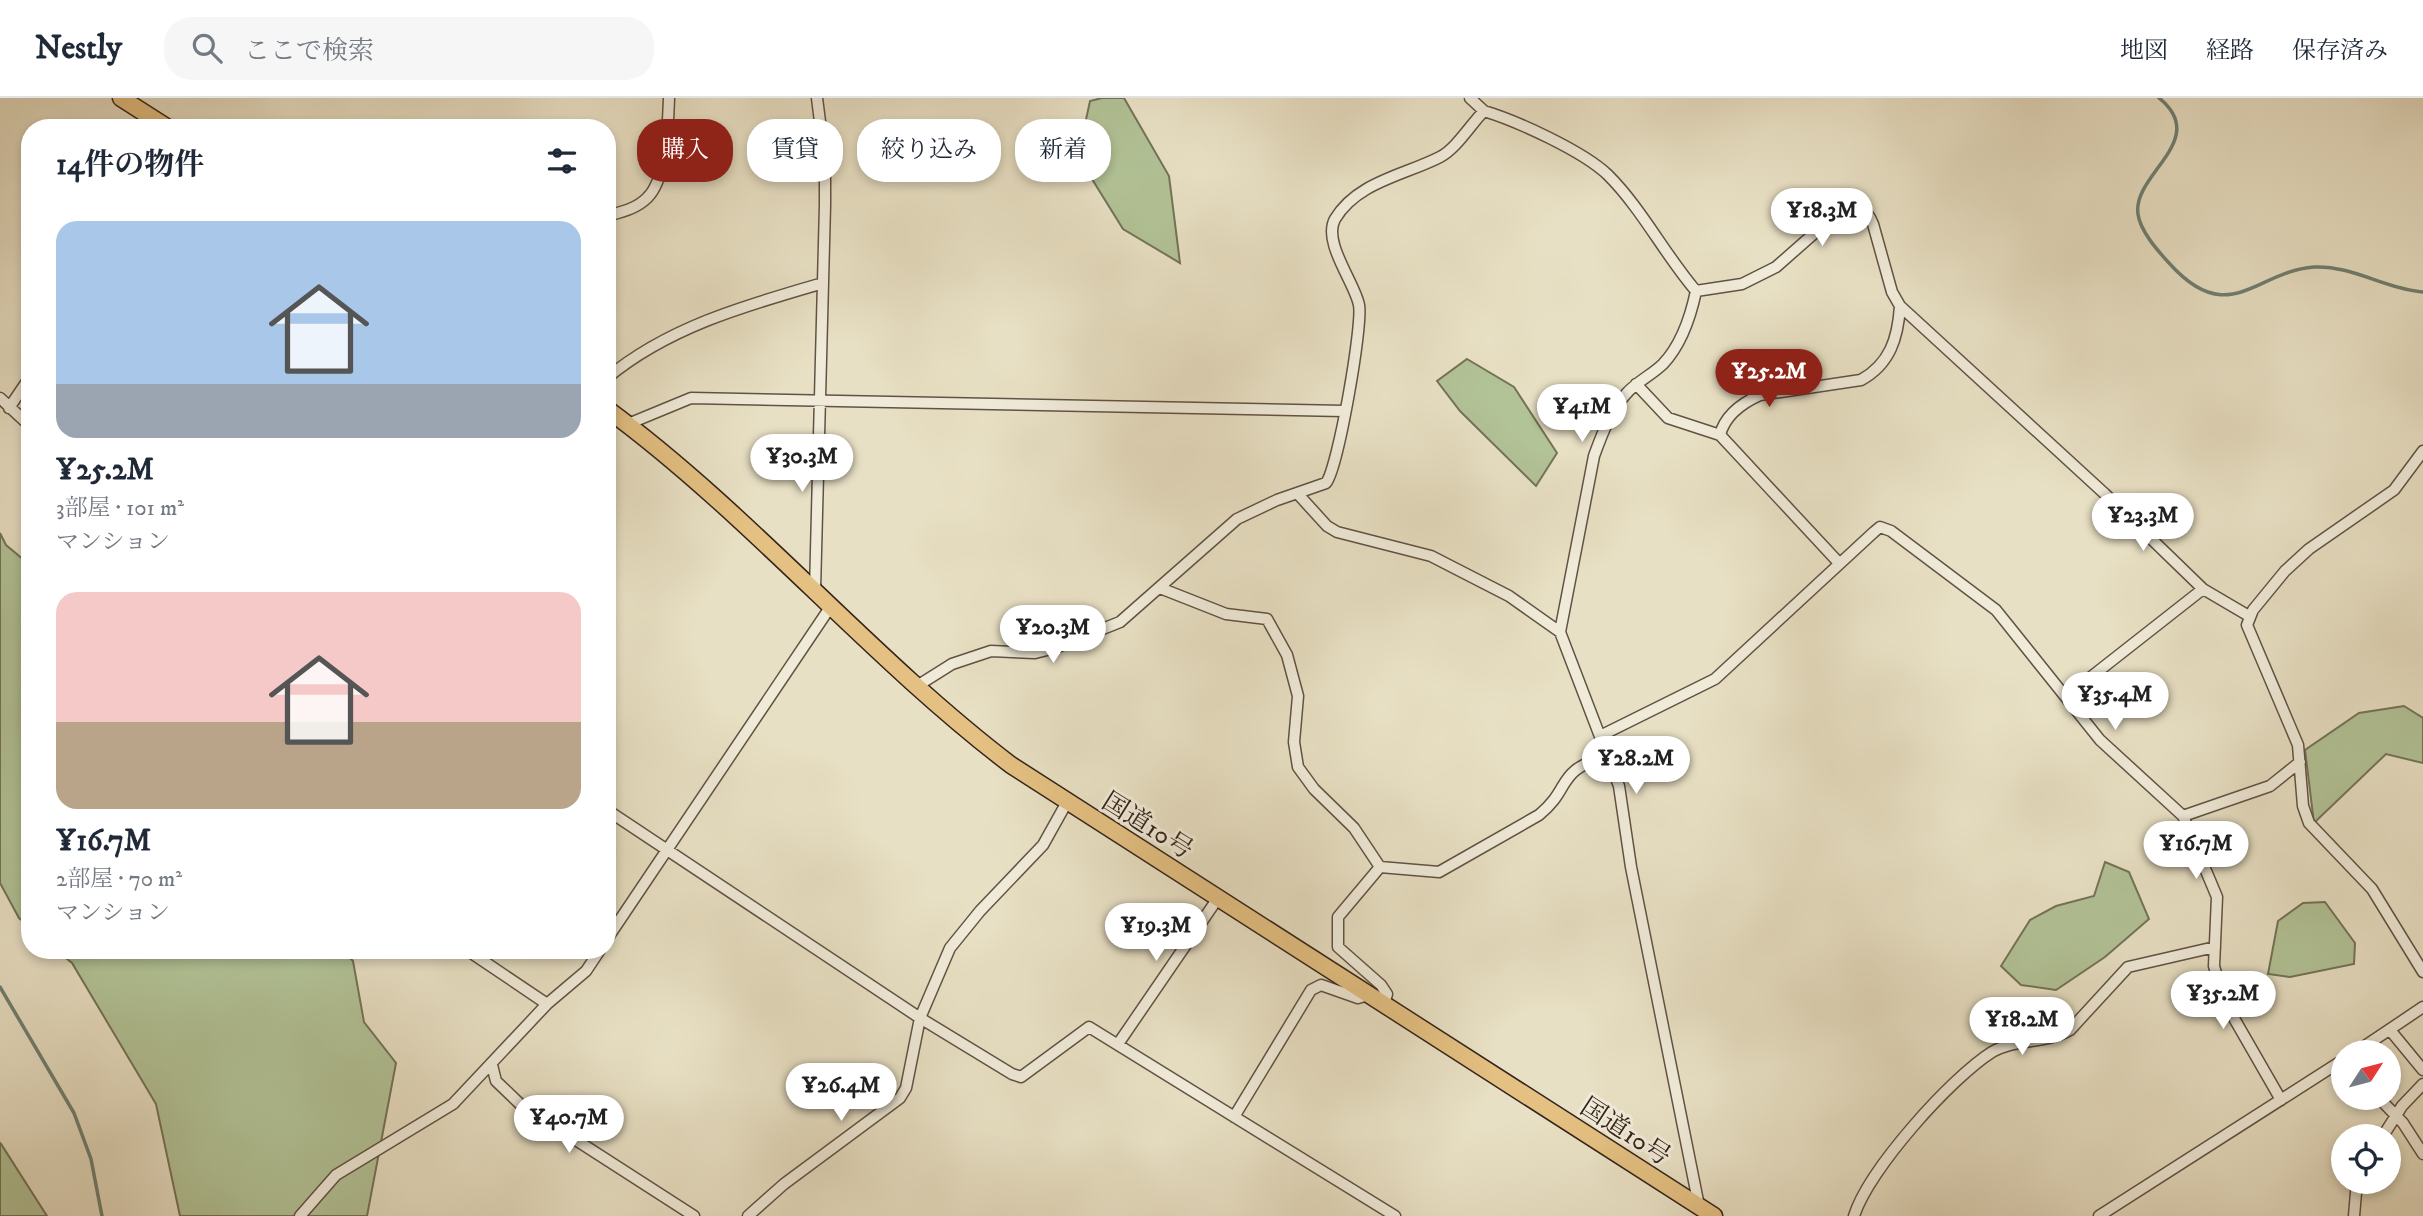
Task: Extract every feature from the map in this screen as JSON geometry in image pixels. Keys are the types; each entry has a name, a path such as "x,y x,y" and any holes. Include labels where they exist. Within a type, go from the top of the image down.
{"highway":[{"path":"121,98 154,119"},
{"name":"国道10号","path":"616,415 690,475 917,686 979,740 1067,802 1714,1216"}],"street":[{"path":"616,214 629,210 648,197 656,181 667,142 669,98"},
{"path":"815,590 825,161 817,98"},
{"path":"1470,98 1484,111 1589,160 1608,176 1670,261 1696,291"},
{"path":"917,686 952,664 991,651 1035,653 1055,649 1120,622 1237,519 1297,493 1319,487 1329,479 1341,446 1360,305 1334,240 1336,219 1361,193 1397,173 1443,156 1484,111"},
{"path":"1696,291 1742,284 1776,267 1843,208 1852,206 1869,214 1892,292 1900,306 2105,494 2203,589 2249,616"},
{"path":"616,370 638,352 741,306 823,283"},
{"path":"1559,632 1594,456 1614,411 1636,384 1663,364 1676,345 1692,311 1696,291"},
{"path":"1720,435 1728,418 1747,401 1760,395 1861,380 1872,373 1884,363 1892,347 1900,306"},
{"path":"1636,384 1668,418 1720,435 1839,563"},
{"path":"9,408 21,390"},
{"path":"0,398 21,418"},
{"path":"628,424 691,398 820,398 1344,411"},
{"path":"2423,451 2394,490 2309,549 2285,571 2249,616 2249,635 2298,746 2304,806 2309,823 2372,889 2423,972"},
{"path":"1297,493 1327,526 1337,532 1431,556 1509,596 1559,632 1602,735 1619,786 1631,867 1699,1206"},
{"path":"1602,735 1715,679 1880,527 1891,531 1996,610 2013,627 2034,659 2068,695 2100,740 2183,816 2217,897 2214,966 2227,1006 2281,1100"},
{"path":"1160,588 1226,614 1267,619 1287,655 1298,696 1294,742 1297,767 1314,789 1354,828 1380,867 1428,873 1449,869 1547,808 1574,768 1609,755"},
{"path":"2068,695 2203,589"},
{"path":"616,926 831,606"},
{"path":"2183,816 2261,790 2300,762"},
{"path":"748,1216 784,1184 900,1098 906,1088 920,1018 950,948 1043,845 1067,802"},
{"path":"616,816 920,1018 1021,1077 1089,1027 1395,1216"},
{"path":"1380,867 1338,917 1338,947 1381,985 1387,994 1384,1005"},
{"path":"1118,1044 1219,898"},
{"path":"1854,1216 1891,1154 1959,1079 1993,1052 2013,1043 2062,1034 2070,1030 2128,967 2215,947"},
{"path":"480,959 547,1004"},
{"path":"300,1216 336,1175 358,1158 422,1126 453,1104 547,1004 586,971 594,959"},
{"path":"1234,1116 1311,990 1321,985 1358,998 1368,995"},
{"path":"2375,1040 2423,1007"},
{"path":"2390,1030 2423,1070"},
{"path":"492,1065 496,1081 520,1104 657,1189 694,1216"},
{"path":"2099,1216 2331,1068"},
{"path":"2391,1124 2423,1084"},
{"path":"2390,1110 2423,1154"},
{"path":"2354,1216 2356,1194"}],"green space":[{"path":"1124,98 1169,176 1180,263 1123,229 1094,182 1111,182 1111,119 1086,119 1090,101"},
{"path":"1467,359 1514,387 1557,453 1536,486 1460,411 1437,381"},
{"path":"0,533 6,545 21,558 21,920 0,883"},
{"path":"2404,706 2423,718 2423,763 2386,754 2314,823 2305,750 2359,713"},
{"path":"2105,862 2129,872 2149,919 2105,957 2056,990 2021,985 2001,966 2030,920 2056,906 2094,896"},
{"path":"2325,902 2355,943 2354,964 2290,977 2268,974 2278,921 2303,903"},
{"path":"67,959 351,959 364,1022 396,1063 367,1216 180,1216 156,1104 72,963"},
{"path":"1,1144 47,1216 0,1216"}],"waterway":[{"path":"2159,98 2173,113 2177,128 2174,143 2139,199 2139,220 2155,247 2190,283 2209,292 2226,295 2242,292 2294,271 2328,267 2423,292"},
{"path":"0,987 74,1113 91,1159 102,1216"}]}
